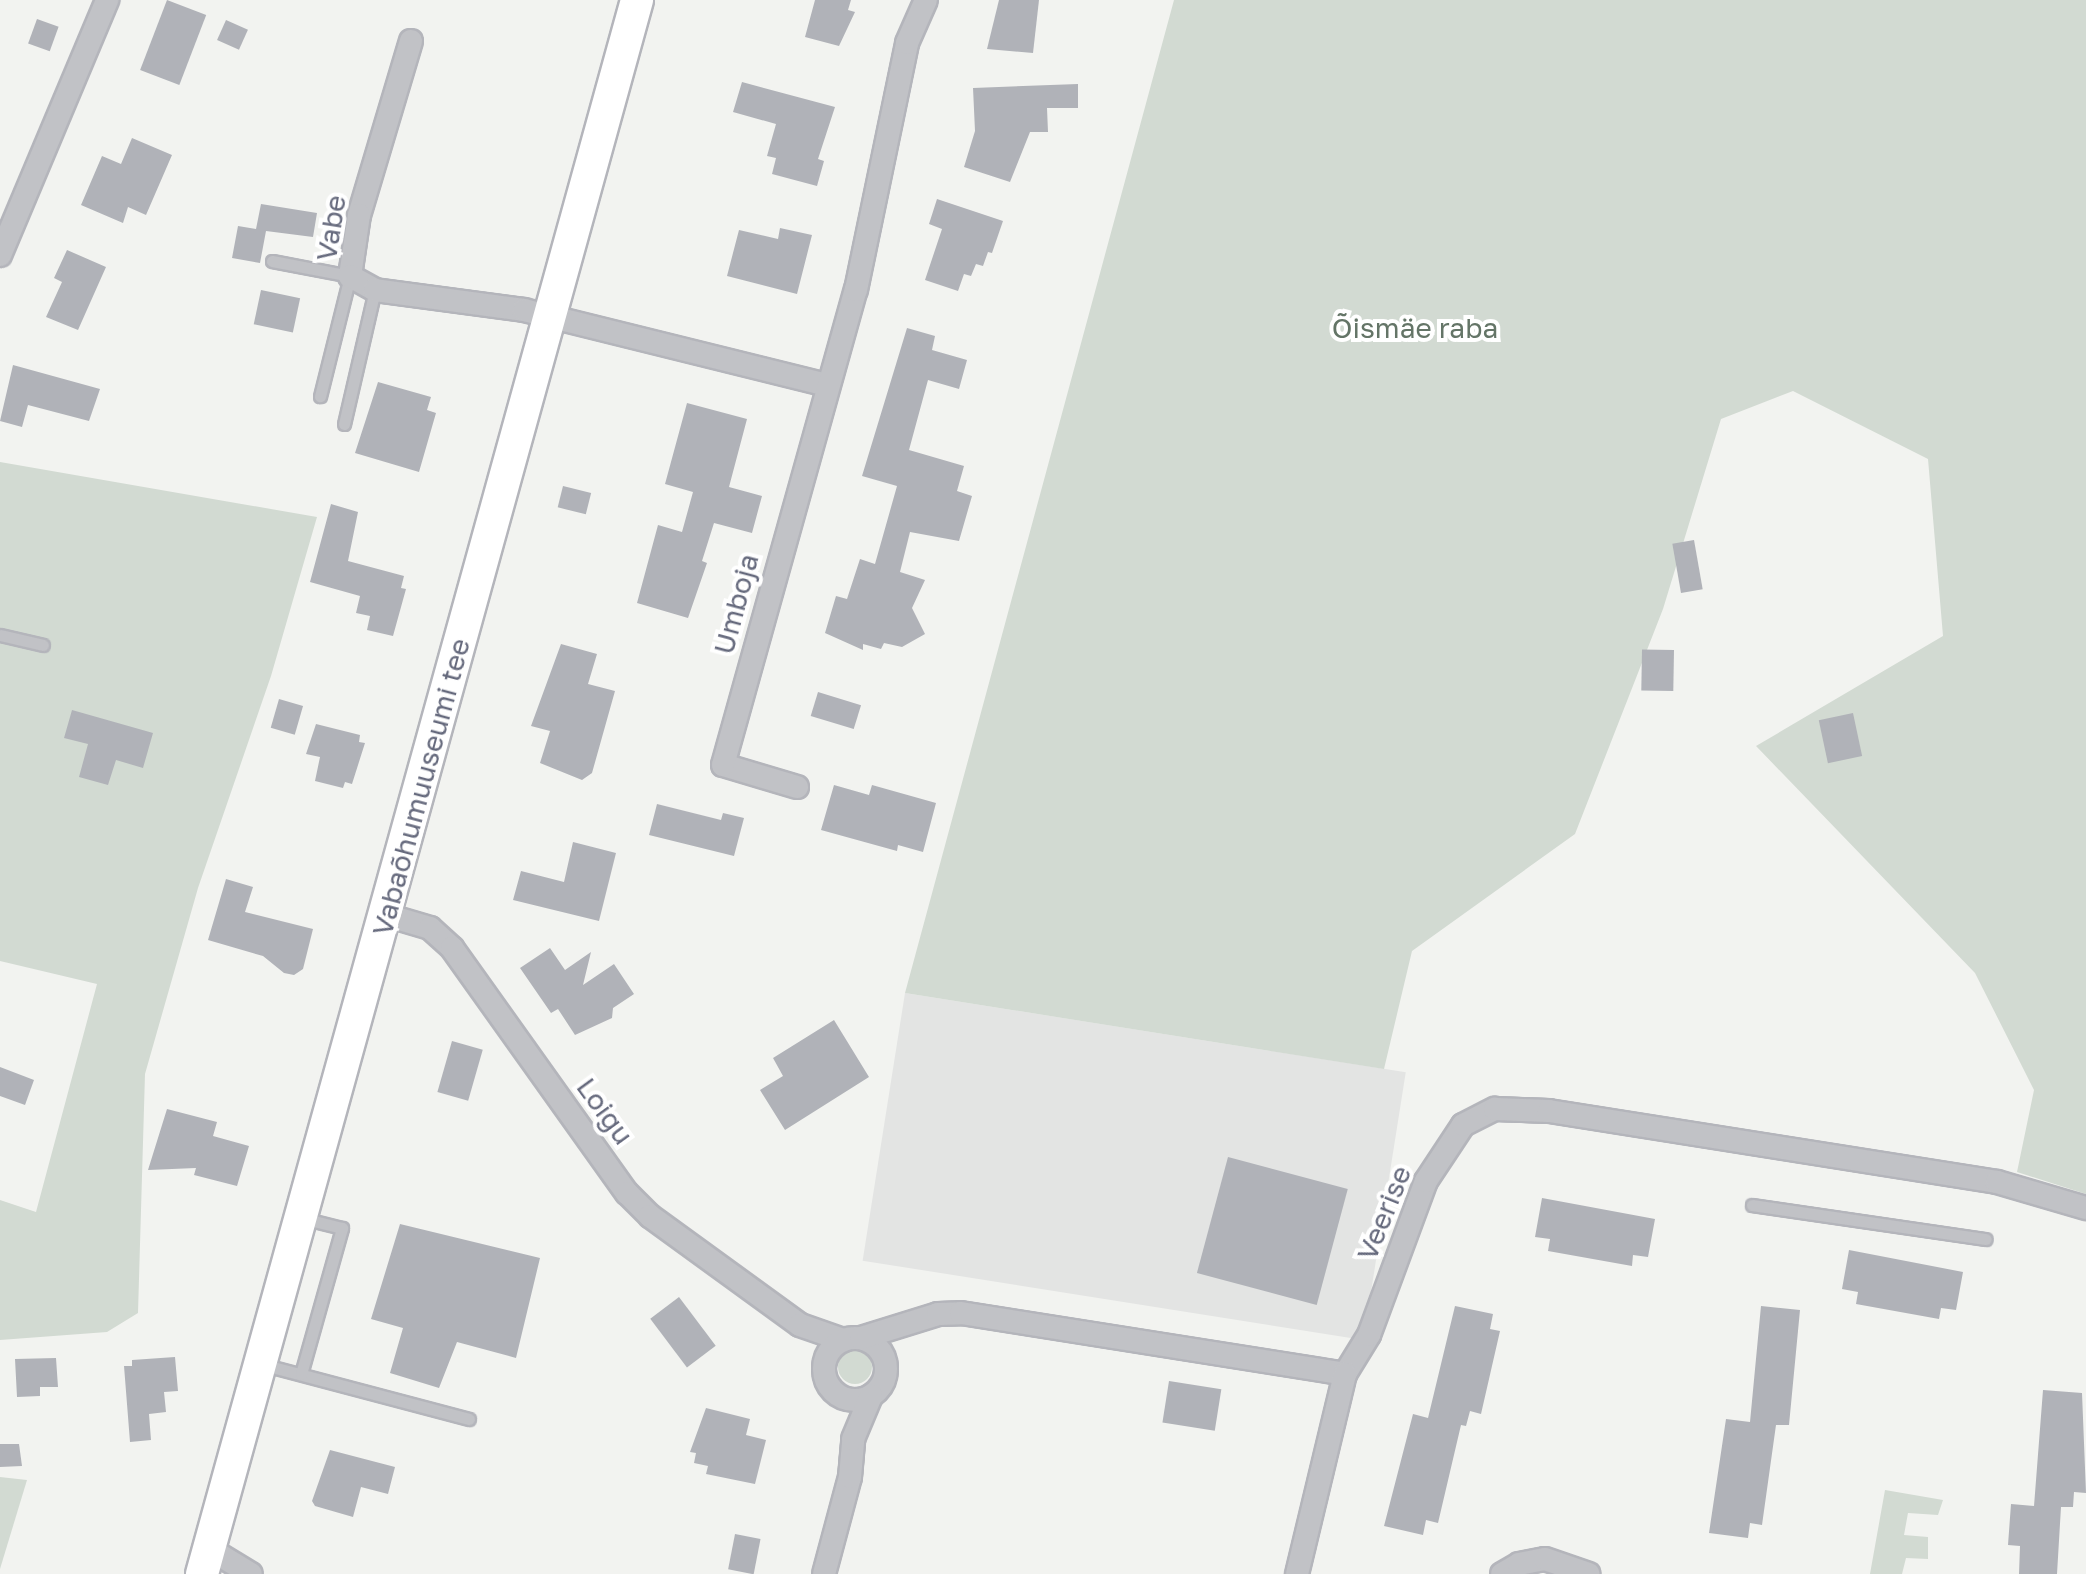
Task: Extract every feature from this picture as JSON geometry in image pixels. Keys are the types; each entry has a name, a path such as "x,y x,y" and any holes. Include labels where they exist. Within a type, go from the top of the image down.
{"street":[{"path":"0,255 107,0"},
{"name":"Vabaõhumuuseumi tee","path":"205,1561 637,0"},
{"name":"Umboja","path":"797,787 723,765 856,290 896,85 926,0"},
{"name":"Vabe","path":"411,41 359,215 350,276 375,290 550,316"},
{"path":"550,316 827,385"},
{"name":"Loigu","path":"386,915 430,928 452,948 627,1193 650,1216 800,1325 852,1339"},
{"name":"Veerise","path":"1297,1574 1345,1374 1369,1335 1426,1181 1463,1125 1495,1109 1549,1111 1997,1182 2086,1208"},
{"path":"853,1439 840,1397 824,1372 828,1352 852,1339 911,1322 961,1313 1345,1374"},
{"path":"824,1574 850,1477 853,1439 871,1396 884,1384 887,1367 911,1322"},
{"name":"Loigu","path":"800,1325 824,1372"},
{"path":"852,1339 879,1348 887,1367"},
{"path":"840,1397 871,1396"},
{"path":"1502,1574 1519,1564 1545,1559 1589,1574"},
{"path":"205,1561 251,1574"}],"lane":[{"path":"272,261 350,276 320,396"},
{"path":"344,424 375,290"},
{"path":"0,635 43,645"},
{"path":"1752,1205 1986,1239"},
{"path":"301,1218 342,1228 301,1374"},
{"path":"260,1364 469,1419"}],"shaded area":[{"path":"905,993 1406,1072 1363,1340 863,1261"}],"green space":[{"name":"Õismäe raba","path":"1174,0 2086,0 2086,1194 2017,1172 2034,1090 1975,973 1756,746 1943,636 1928,459 1793,391 1721,419 1663,609 1575,834 1412,951 1384,1069 905,993"},
{"path":"0,462 317,517 271,676 198,888 145,1074 138,1313 107,1332 0,1340 0,1200 36,1212 97,984 0,961"},
{"path":"855,1350 867,1355 872,1367 867,1379 855,1384 843,1379 838,1367 843,1355"},
{"path":"0,1477 27,1480 0,1569"},
{"path":"1885,1490 1943,1500 1938,1515 1908,1513 1904,1535 1928,1537 1928,1559 1906,1558 1902,1574 1870,1574"}],"building":[{"path":"167,0 206,15 179,85 140,70"},
{"path":"815,0 851,0 848,10 855,12 839,46 805,37"},
{"path":"999,0 1039,0 1033,53 987,49"},
{"path":"37,19 59,27 50,51 28,43"},
{"path":"226,20 248,30 239,50 217,40"},
{"path":"742,82 835,107 818,159 824,161 817,186 772,174 776,158 767,156 776,124 733,112"},
{"path":"1078,84 1078,108 1047,108 1048,132 1030,132 1010,182 964,167 975,131 973,88"},
{"path":"132,138 172,155 146,215 128,207 123,223 81,205 102,156 121,164"},
{"path":"937,199 1003,221 992,253 988,252 983,266 976,264 971,276 964,274 958,291 925,280 942,229 929,224"},
{"path":"261,204 317,213 313,237 266,231 260,263 232,258 238,226 256,229"},
{"path":"780,228 812,235 797,294 727,276 739,230 778,239"},
{"path":"67,250 106,267 78,330 46,317 62,282 54,278"},
{"path":"261,290 300,298 293,333 254,324"},
{"path":"907,328 935,336 932,350 967,360 959,389 928,380 909,450 964,466 957,491 972,496 959,541 910,532 900,572 925,580 912,608 925,634 902,647 884,643 881,649 863,644 863,650 825,633 836,596 847,599 860,559 875,564 897,486 862,476"},
{"path":"13,365 100,389 89,421 28,405 22,427 0,421"},
{"path":"378,382 431,397 427,410 436,413 419,472 355,453"},
{"path":"687,403 747,419 729,487 762,496 752,533 714,523 702,561 707,563 688,618 637,603 658,525 682,532 693,492 665,484"},
{"path":"563,486 591,493 586,514 558,507"},
{"path":"331,504 358,512 348,561 404,576 401,588 406,589 393,636 367,630 370,616 356,613 360,596 310,582"},
{"path":"1694,540 1703,589 1681,593 1672,544"},
{"path":"561,644 597,654 588,684 615,691 592,773 582,780 540,763 550,731 531,726"},
{"path":"1642,649 1674,650 1673,691 1641,690"},
{"path":"818,692 861,705 854,729 811,716"},
{"path":"279,699 303,706 295,735 271,728"},
{"path":"72,710 153,733 143,768 116,760 108,785 79,777 88,744 64,738"},
{"path":"1853,713 1862,756 1828,763 1819,720"},
{"path":"316,724 360,735 359,742 365,743 352,784 345,782 343,788 315,781 320,757 306,754"},
{"path":"834,785 869,795 872,785 936,803 923,852 898,845 897,851 821,830"},
{"path":"657,804 721,820 723,813 744,818 734,856 649,835"},
{"path":"573,842 616,853 599,921 513,900 521,871 564,882"},
{"path":"226,879 253,887 245,912 313,929 303,969 294,975 284,973 263,956 208,940"},
{"path":"550,948 565,970 591,952 583,985 614,964 634,994 613,1008 612,1018 575,1035 558,1009 551,1013 520,968"},
{"path":"834,1020 869,1077 785,1130 760,1090 783,1076 773,1058"},
{"path":"452,1041 483,1050 468,1101 437,1092"},
{"path":"0,1067 34,1080 25,1105 0,1096"},
{"path":"167,1109 217,1122 213,1136 249,1146 237,1186 194,1175 196,1168 148,1170"},
{"path":"1228,1157 1348,1189 1317,1305 1197,1273"},
{"path":"1542,1198 1655,1219 1648,1257 1633,1255 1632,1266 1548,1251 1550,1239 1535,1237"},
{"path":"400,1224 540,1258 516,1358 457,1342 439,1388 390,1373 403,1328 371,1319"},
{"path":"1849,1250 1963,1272 1956,1310 1941,1308 1939,1319 1856,1304 1858,1292 1842,1289"},
{"path":"679,1297 716,1346 687,1367 650,1319"},
{"path":"1455,1306 1493,1314 1490,1329 1500,1331 1481,1414 1470,1411 1466,1426 1461,1425 1438,1523 1426,1520 1423,1535 1384,1526 1413,1414 1428,1418"},
{"path":"1761,1306 1800,1310 1789,1425 1776,1425 1762,1525 1750,1523 1748,1538 1709,1533 1726,1419 1750,1422"},
{"path":"175,1357 178,1391 164,1392 166,1412 149,1414 151,1440 130,1442 124,1366 132,1366 132,1360"},
{"path":"56,1358 58,1387 40,1387 40,1396 17,1397 15,1359"},
{"path":"1169,1381 1221,1389 1215,1431 1162,1422"},
{"path":"2043,1390 2082,1393 2086,1493 2074,1492 2073,1507 2061,1507 2057,1574 2019,1574 2020,1546 2008,1545 2011,1504 2034,1506"},
{"path":"706,1408 750,1419 746,1435 766,1440 755,1484 706,1474 708,1466 694,1463 696,1453 690,1452"},
{"path":"0,1444 19,1444 22,1466 0,1467"},
{"path":"330,1450 395,1467 388,1494 361,1487 353,1517 315,1506 312,1501"},
{"path":"735,1534 761,1539 754,1574 728,1569"}]}
